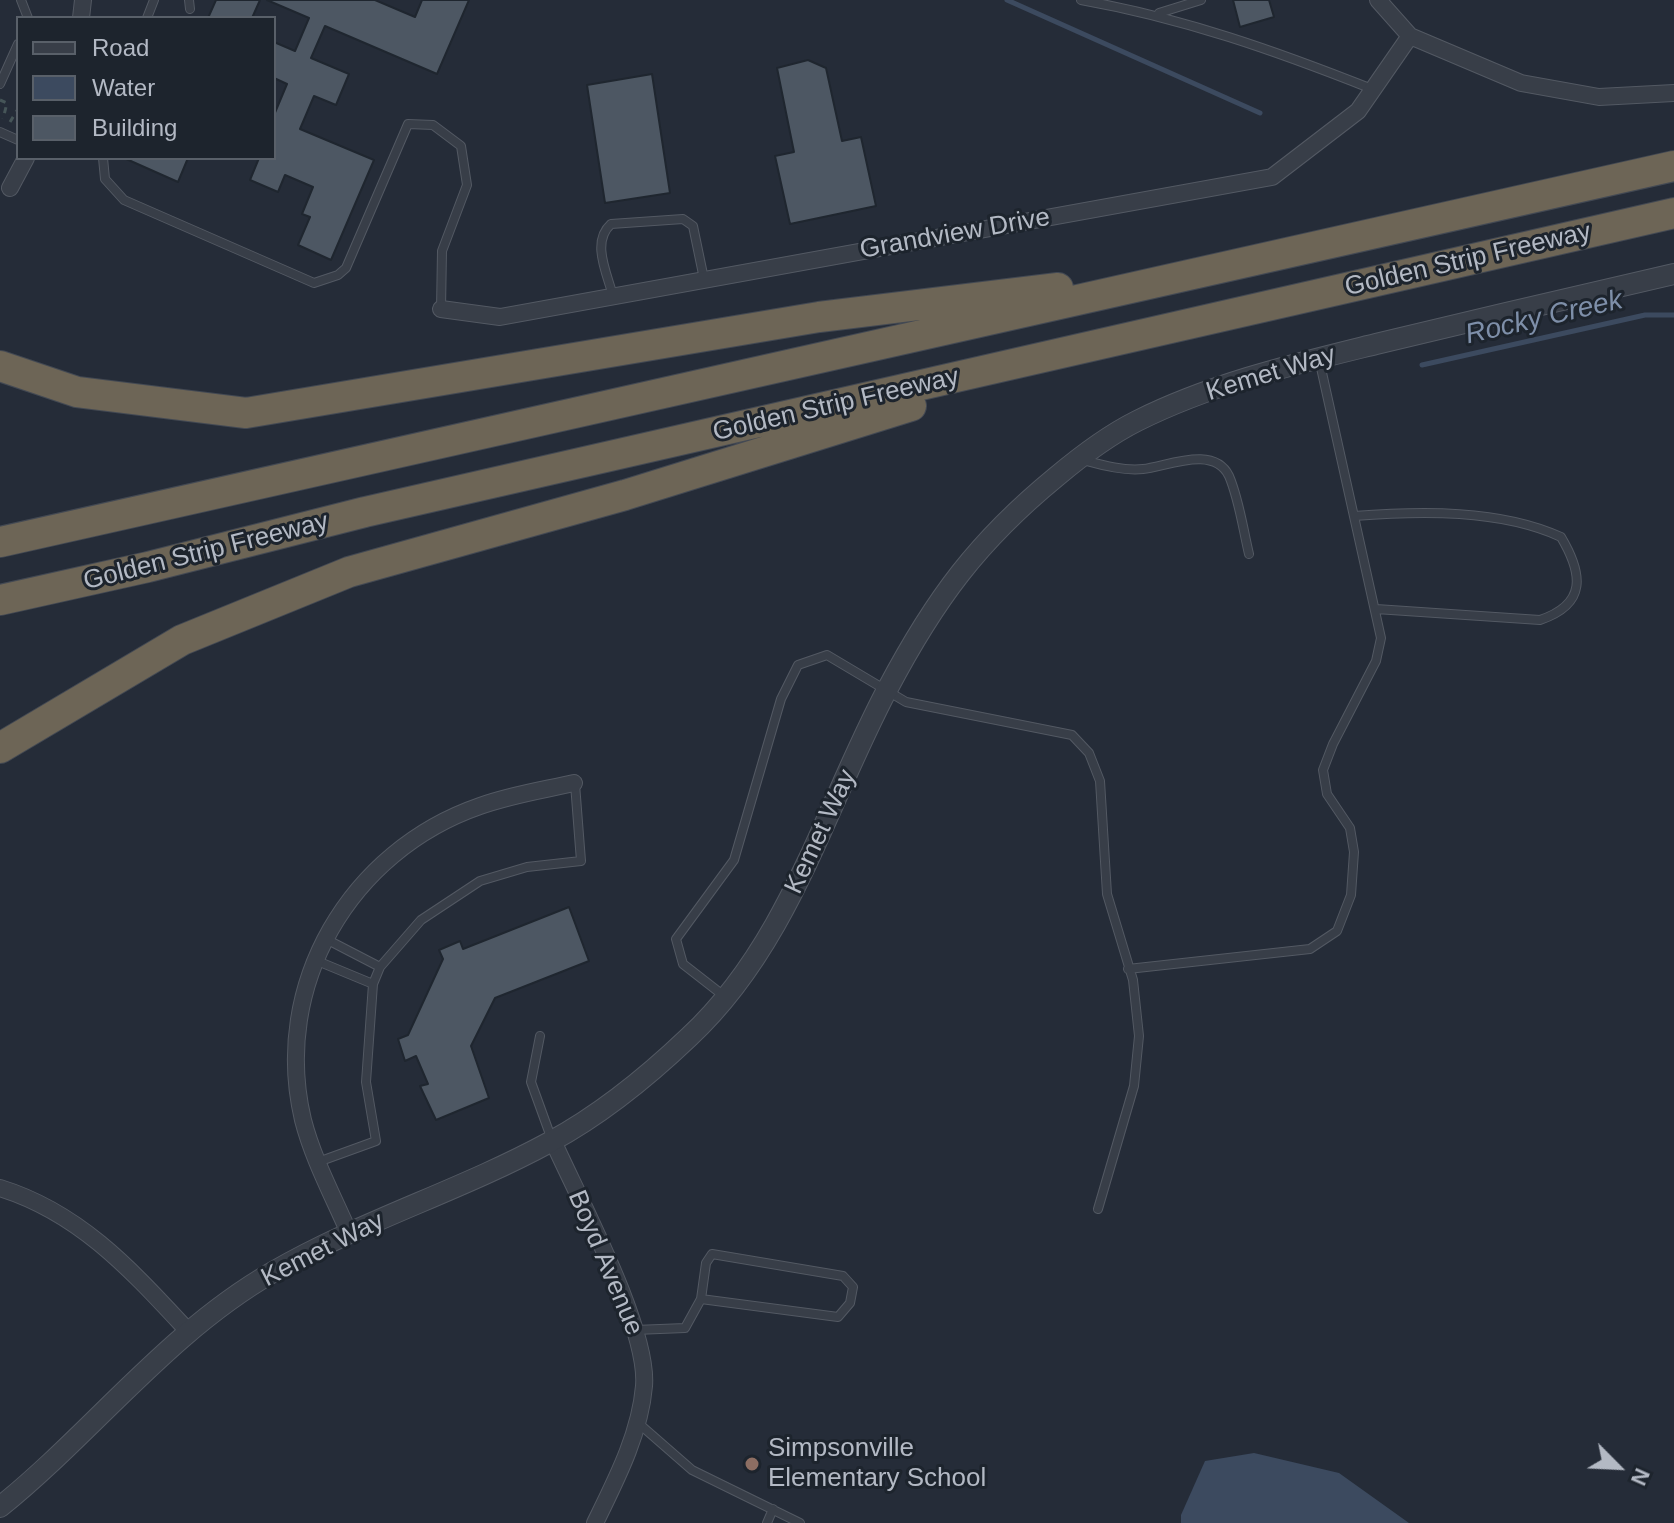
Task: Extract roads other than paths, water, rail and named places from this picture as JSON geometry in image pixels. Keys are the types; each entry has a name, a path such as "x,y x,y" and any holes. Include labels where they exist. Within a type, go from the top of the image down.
{"highway":[{"name":"Golden Strip Freeway","path":"0,542 1674,166"},
{"name":"Golden Strip Freeway","path":"0,600 1674,213"},
{"path":"0,366 77,392 246,413 819,317 1230,267"},
{"path":"0,748 182,640 349,572 641,491 1129,338"}],"street":[{"path":"1378,0 1410,36 1521,83 1599,97 1674,93"},
{"name":"Grandview Drive","path":"441,309 500,317 1272,177 1358,111 1410,36"},
{"path":"10,188 25,160"},
{"name":"Kemet Way","path":"0,1507 38,1476 189,1332 269,1273 349,1233 473,1180 553,1141 628,1093 695,1032 769,936 809,863 886,692 934,606 966,563 1010,515 1078,459 1148,416 1239,379 1674,274"},
{"path":"349,1233 304,1121 296,1042 315,960 324,938 346,902 375,871 410,842 479,806 574,783"},
{"name":"Boyd Avenue","path":"553,1141 634,1330 643,1358 644,1385 627,1453 595,1523"},
{"path":"0,1188 55,1210 99,1239 189,1332"}],"lane":[{"path":"1081,0 1158,13 1275,51 1373,89"},
{"path":"1158,13 1201,0"},
{"path":"0,84 16,48"},
{"path":"103,160 105,179 124,200 314,283 338,275 346,268 408,124 433,125 461,146 467,185 442,251 441,309"},
{"path":"613,297 599,242 603,231 611,224 683,219 693,226 704,280"},
{"path":"1128,969 1310,949 1337,931 1351,895 1354,852 1350,828 1327,794 1323,770 1376,661 1381,638 1318,359"},
{"path":"1078,459 1109,467 1142,469 1190,459 1210,461 1228,474 1249,554"},
{"path":"1354,516 1407,512 1511,521 1561,537 1575,560 1575,593 1559,613 1540,620 1376,609"},
{"path":"725,997 683,964 676,939 734,860 781,699 798,665 827,655 906,702 1072,735 1089,753 1100,781 1107,894 1128,969 1139,1036 1134,1086 1098,1209"},
{"path":"318,1162 376,1141 366,1082 373,984 380,967 421,920 480,881 527,867 581,861 574,783"},
{"path":"324,938 380,967"},
{"path":"315,960 373,984"},
{"path":"540,1036 531,1082 553,1141"},
{"path":"634,1330 685,1328 701,1299 706,1263 712,1254 843,1276 853,1287 850,1303 838,1317 701,1299"},
{"path":"636,1421 692,1470 800,1523"},
{"path":"767,1523 773,1509"}],"water":[{"path":"1254,1453 1339,1473 1409,1523 1181,1523 1181,1515 1205,1461"}],"waterway":[{"name":"Rocky Creek","path":"1007,0 1260,113"},
{"name":"Rocky Creek","path":"1422,365 1645,315 1674,315"}],"place":[{"name":"Simpsonville Elementary School","path":"752,1464"}]}
